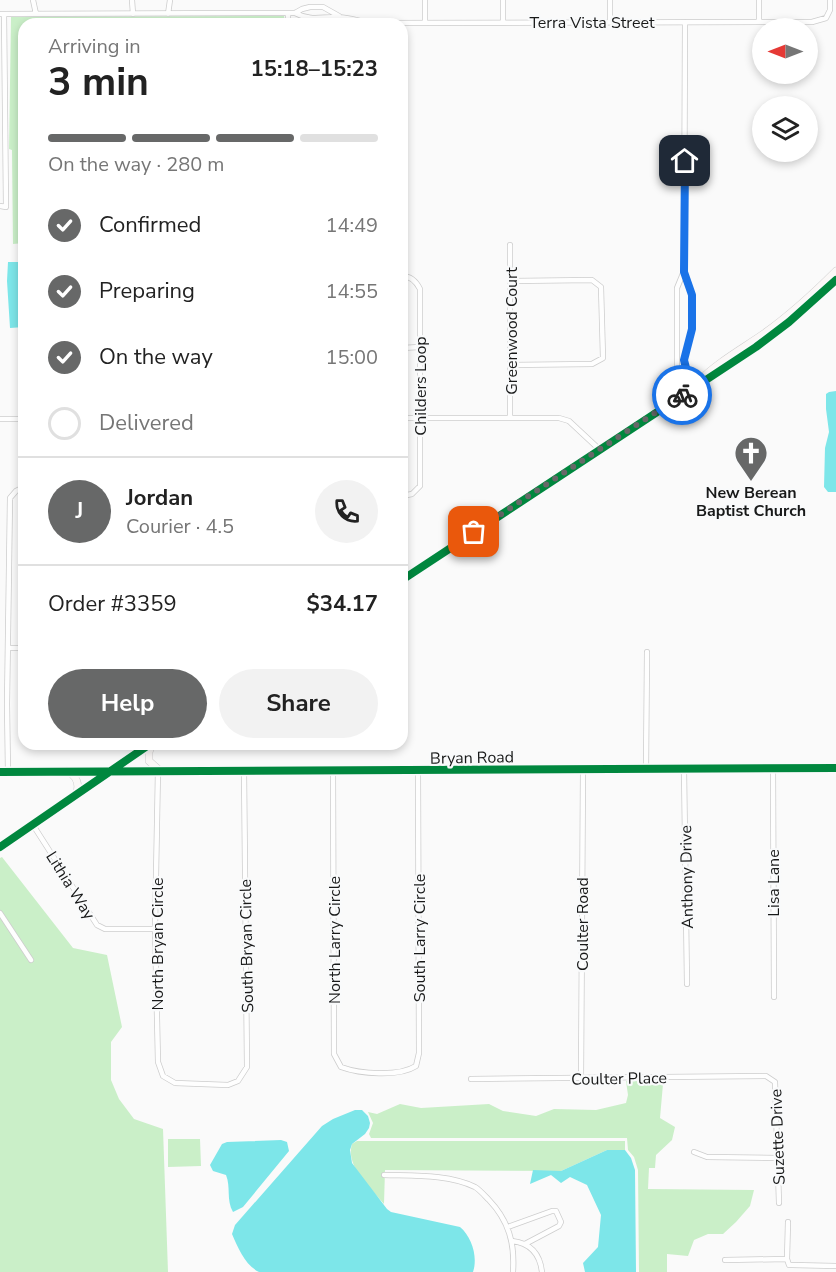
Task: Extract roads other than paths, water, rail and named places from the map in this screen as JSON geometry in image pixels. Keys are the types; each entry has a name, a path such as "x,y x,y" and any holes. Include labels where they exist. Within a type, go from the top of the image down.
{"main road":[{"path":"691,388 709,371 804,302 836,271"},
{"path":"408,576 756,347 789,322 836,280"},
{"path":"756,347 757,340 762,334"},
{"path":"0,847 142,750"},
{"path":"150,750 149,761 159,770"},
{"name":"Bryan Road","path":"4,772 836,768"},
{"path":"67,771 74,775 78,782 76,795"}],"street":[{"path":"33,0 36,14"},
{"path":"132,0 133,14"},
{"path":"168,14 170,0"},
{"path":"425,0 425,22"},
{"path":"503,0 503,22"},
{"path":"610,0 610,22"},
{"path":"759,0 759,18"},
{"name":"Terra Vista Street","path":"818,21 823,20 828,14 830,0"},
{"name":"Terra Vista Street","path":"2,14 288,14 302,9 323,7 348,18"},
{"name":"Terra Vista Street","path":"295,13 308,18"},
{"path":"2,14 3,207"},
{"name":"Terra Vista Street","path":"321,18 339,16"},
{"name":"Terra Vista Street","path":"408,22 752,22"},
{"path":"685,22 684,272 692,295 692,329 684,360 691,388"},
{"name":"Greenwood Court","path":"510,245 512,281 510,417"},
{"path":"684,272 677,288 676,370 678,377 691,388"},
{"name":"Childers Loop","path":"408,278 417,283 420,289 420,486 408,495"},
{"path":"510,365 592,363 603,358 601,287 592,280 512,281"},
{"path":"408,348 420,347"},
{"path":"408,417 560,418 569,421 599,449"},
{"path":"0,419 18,419"},
{"path":"4,772 9,648 10,498 18,490"},
{"path":"9,648 18,648"},
{"path":"646,770 647,652"},
{"path":"0,704 7,704"},
{"name":"Lisa Lane","path":"773,768 774,997"},
{"name":"North Bryan Circle","path":"159,770 155,929 158,1062 163,1076 175,1083 201,1084"},
{"name":"South Bryan Circle","path":"201,1084 228,1084 238,1081 247,1067 244,770"},
{"name":"Coulter Road","path":"581,1078 583,770"},
{"name":"Anthony Drive","path":"684,770 687,984"},
{"name":"North Larry Circle","path":"333,771 334,1054 341,1067 354,1072 380,1072"},
{"name":"South Larry Circle","path":"380,1072 406,1072 416,1066 419,1053 418,771"},
{"name":"Lithia Way","path":"33,825 97,925 105,929 155,929"},
{"path":"0,913 31,960"},
{"name":"Coulter Place","path":"471,1079 766,1076"},
{"name":"Suzette Drive","path":"766,1076 775,1082 779,1203"},
{"path":"694,1152 707,1157 778,1158"},
{"path":"384,1175 437,1177 477,1188 499,1211 508,1227 514,1251 513,1272"},
{"path":"508,1227 556,1211 561,1222 559,1226 525,1244"},
{"path":"788,1222 787,1262 792,1266 836,1266"},
{"path":"512,1241 525,1244 533,1250 539,1258 542,1272"},
{"path":"725,1260 787,1259"}],"water":[{"path":"8,262 18,262 18,327 10,328"},
{"path":"836,391 836,492 828,492 824,487 825,448 829,432 826,394"},
{"path":"355,1110 362,1110 368,1116 370,1123 365,1134 352,1144 350,1150 352,1163 391,1212 460,1227 468,1236 473,1248 475,1260 473,1272 259,1272 246,1261 232,1234 235,1225 322,1126"},
{"path":"281,1140 287,1142 289,1151 243,1207 233,1212 226,1175 213,1171 210,1165 222,1144"},
{"path":"607,1150 625,1150 635,1170 636,1272 585,1272 583,1263 598,1247 601,1215 587,1185 570,1177 561,1183 551,1175 530,1184 533,1170 561,1171"}],"place":[{"name":"New Berean Baptist Church","path":"751,482"}]}
